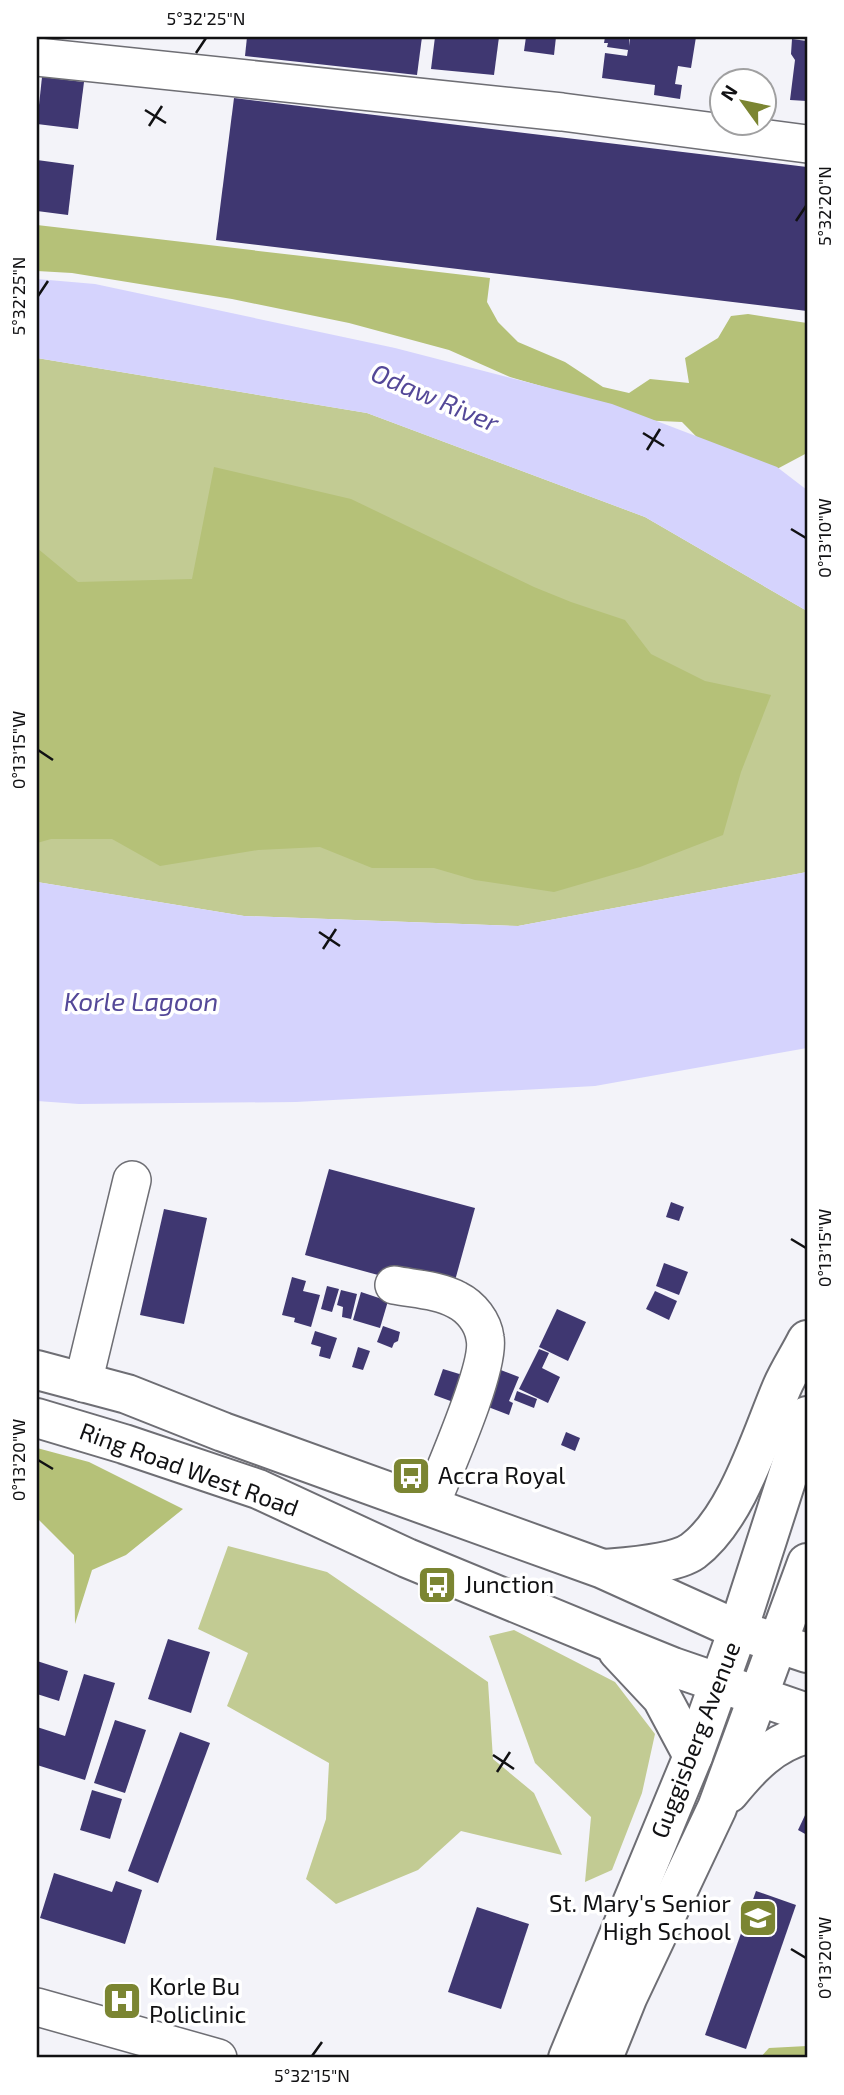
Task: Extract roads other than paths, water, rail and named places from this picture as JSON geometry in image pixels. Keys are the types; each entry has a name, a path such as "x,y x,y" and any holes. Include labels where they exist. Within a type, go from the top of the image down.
{"main road":[{"path":"603,1569 650,1566 692,1552 713,1530 731,1505 783,1384 807,1340"},
{"name":"Ring Road West Road","path":"37,1370 127,1394 223,1432 603,1569 730,1654 757,1696 807,1713"},
{"name":"Guggisberg Avenue","path":"568,2058 693,1756 730,1654 807,1416"},
{"name":"Ring Road West Road","path":"37,1418 258,1489 407,1558 606,1640 730,1654"},
{"path":"258,1489 316,1508 630,1630 730,1654 792,1648"},
{"name":"Guggisberg Avenue","path":"603,2058 628,1996 717,1808 757,1696 792,1648 807,1570"},
{"path":"606,1640 662,1698 693,1756"},
{"path":"717,1808 769,1750 790,1738 807,1734"}],"street":[{"path":"37,57 548,110 807,144"},
{"path":"83,1383 132,1180"},
{"path":"394,1285 444,1294 458,1300 479,1319 486,1338 485,1357 473,1395 430,1506"},
{"path":"37,2007 218,2058"}],"water":[{"name":"Odaw River","path":"37,279 95,284 395,348 612,404 777,467 807,490 807,611 645,517 367,413 37,358"},
{"name":"Korle Lagoon","path":"807,872 807,1048 595,1086 296,1102 79,1104 37,1101 37,882 244,916 518,926"}],"place":[{"name":"Accra Royal","path":"411,1476"},
{"name":"Junction","path":"437,1585"},
{"name":"St. Mary's Senior High School","path":"758,1918"},
{"name":"Korle Bu Policlinic","path":"122,2001"}]}
